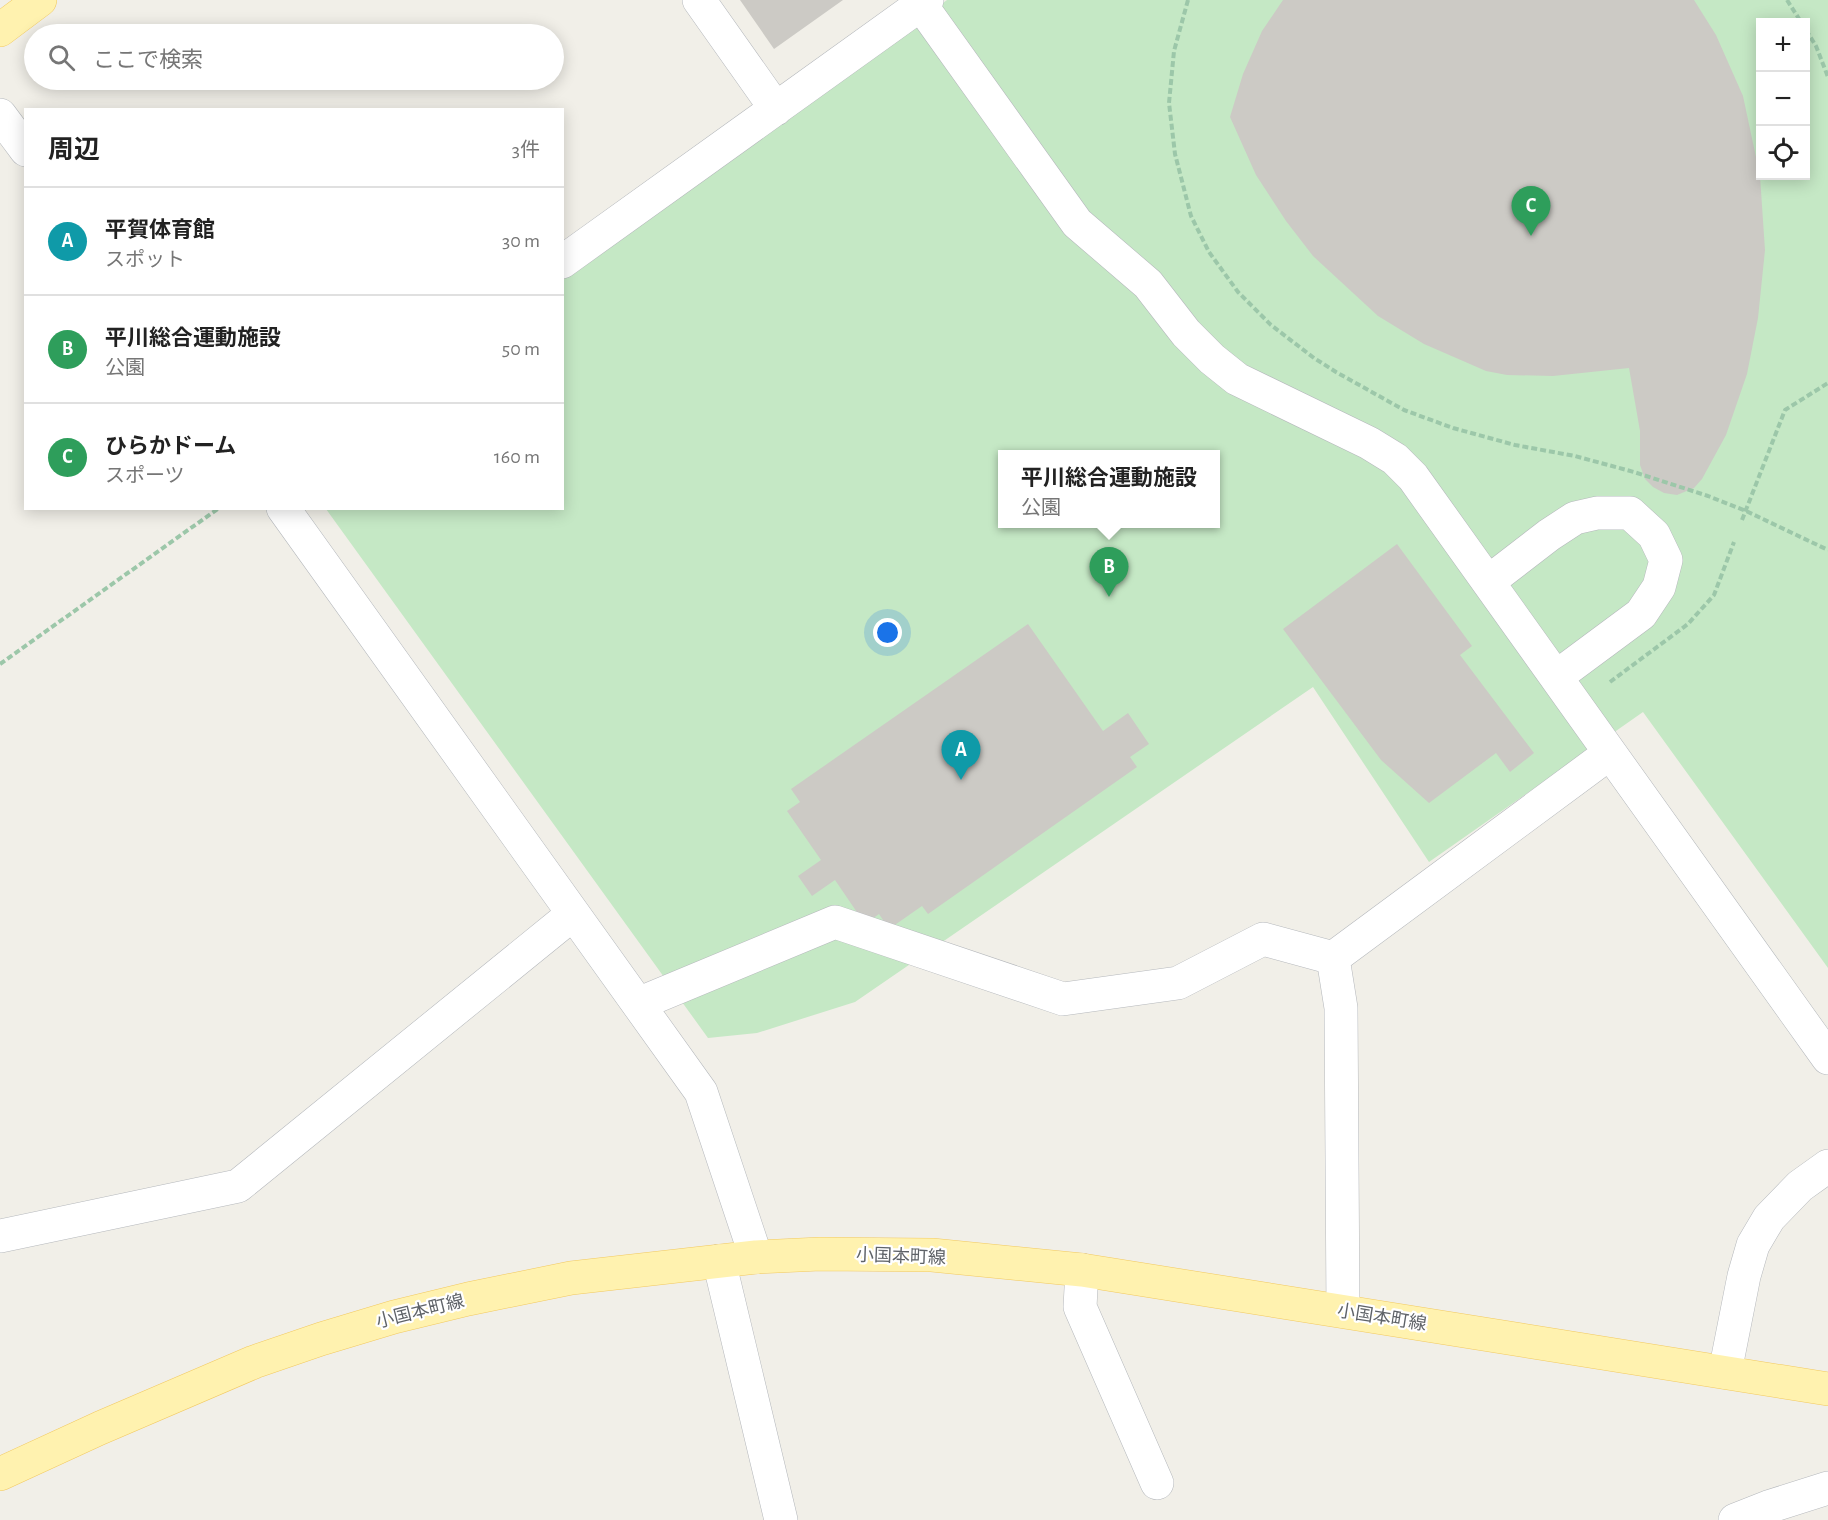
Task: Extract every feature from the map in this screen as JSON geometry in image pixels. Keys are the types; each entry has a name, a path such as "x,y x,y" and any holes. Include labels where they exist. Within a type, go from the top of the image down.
{"main road":[{"path":"0,30 40,0"},
{"name":"小国本町線","path":"0,1474 254,1362 394,1317 571,1278 756,1257 820,1254 932,1255 1082,1270 1828,1389"}],"street":[{"path":"699,0 776,109"},
{"path":"564,261 924,2 1077,223 1148,284 1186,333 1212,359 1237,379 1369,443 1395,459 1413,477 1828,1058"},
{"path":"0,115 24,147"},
{"path":"284,510 701,1092 756,1257"},
{"path":"1488,582 1575,518 1597,513 1630,513 1654,535 1666,560 1659,587 1641,614 1556,677"},
{"path":"1333,958 1611,753"},
{"path":"0,1236 238,1186 573,914"},
{"path":"638,1004 835,922 1063,999 1178,983 1263,939 1333,958"},
{"path":"1333,958 1341,1008 1343,1311"},
{"path":"1725,1372 1744,1276 1753,1245 1769,1218 1800,1186 1828,1166"},
{"path":"719,1261 781,1520"},
{"path":"1082,1270 1080,1307 1157,1483"},
{"path":"1734,1520 1828,1488"}],"path":[{"path":"1188,0 1174,51 1169,103 1175,154 1191,216 1209,252 1238,292 1271,325 1314,358 1404,410 1453,428 1515,445 1575,456 1708,496 1746,510 1828,550"},
{"path":"1787,0 1798,18"},
{"path":"1810,36 1828,77"},
{"path":"1743,520 1785,410 1828,383"},
{"path":"0,664 216,510"},
{"path":"1610,682 1688,624 1714,595 1734,542"}],"green space":[{"path":"947,0 1828,0 1828,968 1643,712 1429,862 1313,687 855,1002 757,1033 708,1038 327,510 564,510 564,279"}],"building":[{"path":"740,0 843,0 774,49"},
{"path":"1283,0 1694,0 1716,35 1743,96 1756,157 1756,180 1760,180 1765,250 1758,318 1747,374 1726,435 1702,479 1694,488 1677,495 1664,493 1645,479 1640,465 1640,431 1629,368 1553,376 1507,375 1486,371 1424,344 1378,316 1313,256 1286,221 1256,175 1230,117 1243,74 1262,31"},
{"path":"1397,544 1472,646 1460,655 1534,753 1510,772 1496,753 1429,803 1381,760 1283,629"},
{"path":"1028,624 1103,731 1128,713 1149,744 1130,757 1137,767 928,914 922,906 889,929 879,914 865,924 835,880 812,896 798,876 821,860 787,811 800,802 791,789"}],"place":[{"name":"ひらかドーム","path":"1531,236"},
{"name":"平川総合運動施設","path":"1109,597"},
{"name":"平賀体育館","path":"961,780"}]}
